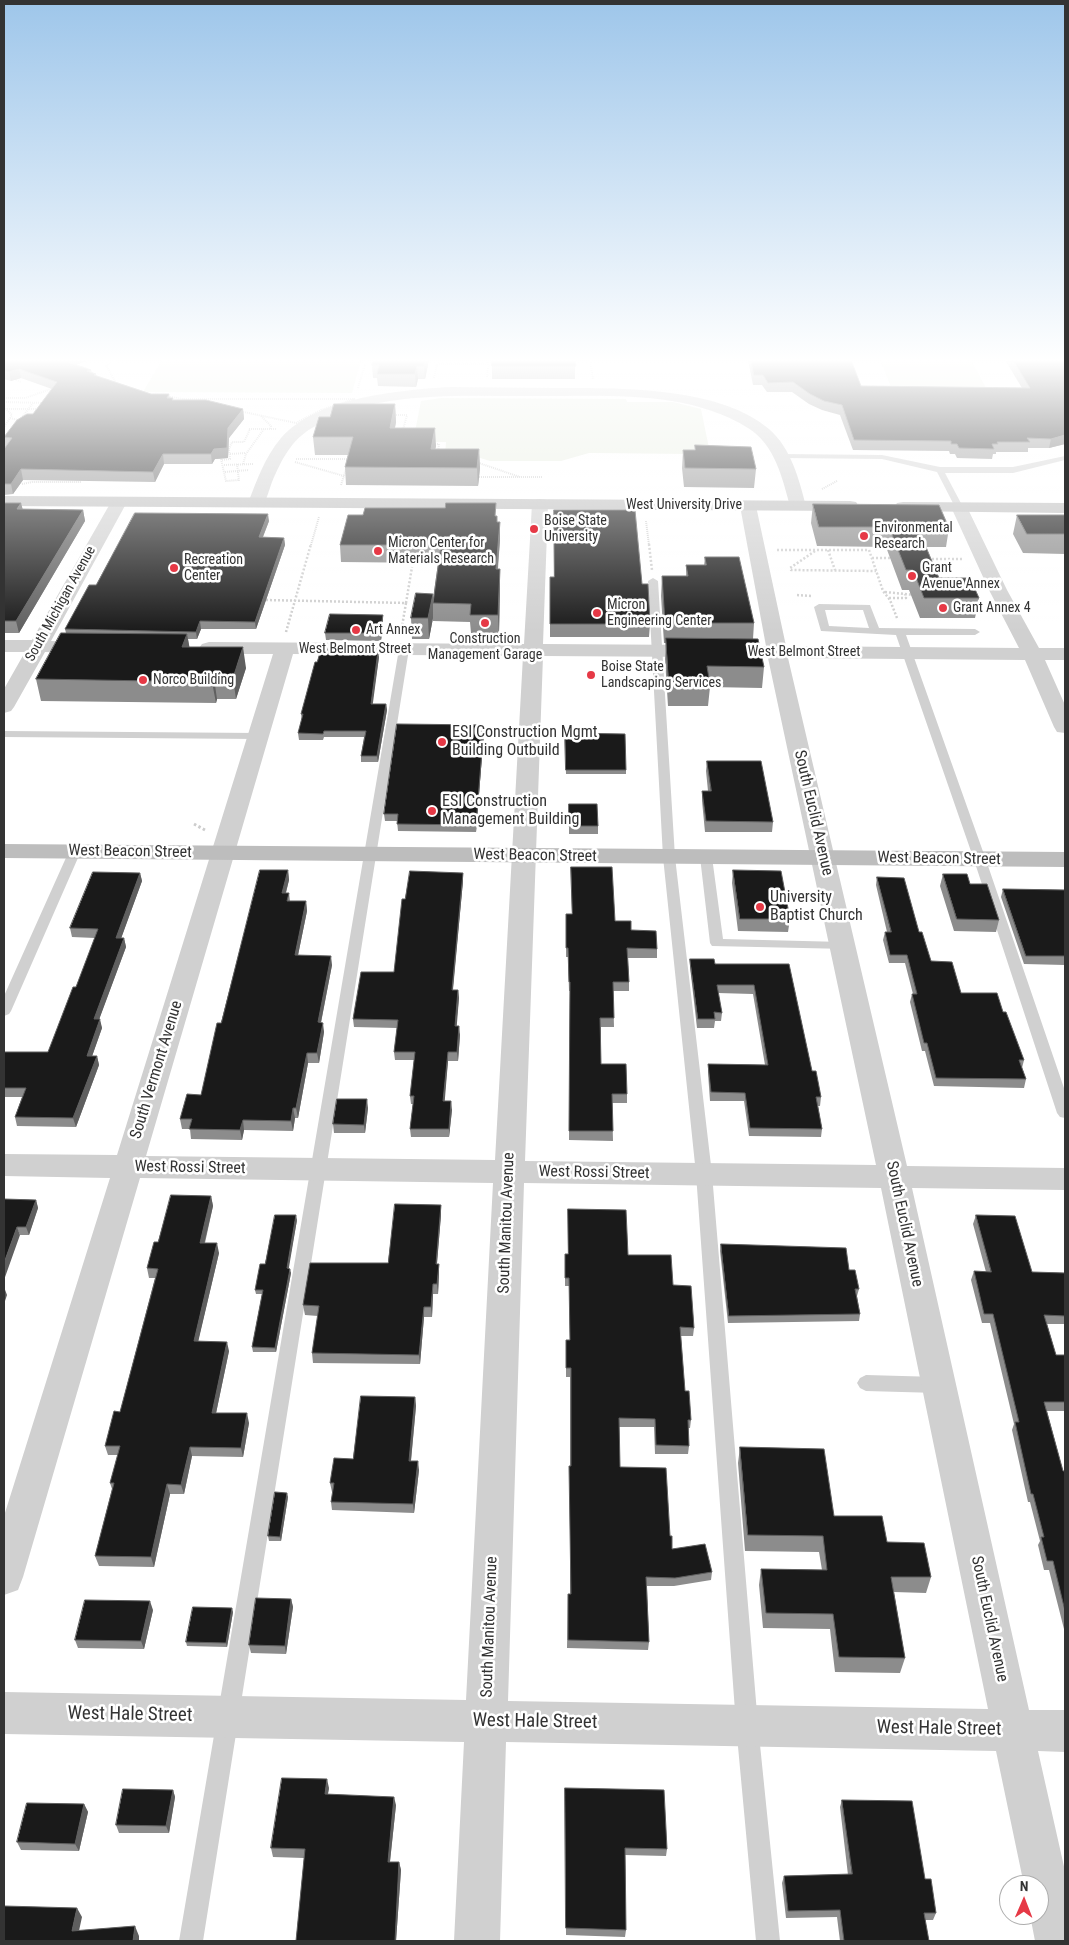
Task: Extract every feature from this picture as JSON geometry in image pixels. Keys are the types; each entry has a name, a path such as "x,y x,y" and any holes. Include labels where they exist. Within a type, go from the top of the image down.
{"street":[{"path":"256,503 273,460 279,451"},
{"path":"779,451 783,456 798,506"},
{"name":"West University Drive","path":"4,501 256,503 541,491 748,506 866,506"},
{"name":"South Manitou Avenue","path":"477,1941 509,1172 541,491"},
{"name":"South Michigan Avenue","path":"4,707 119,502"},
{"name":"South Euclid Avenue","path":"748,506 777,652 843,946 1058,1941"},
{"path":"886,506 1065,508"},
{"path":"959,507 998,590 1032,654 1065,727"},
{"name":"West Belmont Street","path":"188,648 285,641 401,649 714,652"},
{"name":"South Vermont Avenue","path":"4,1577 223,853 285,641"},
{"path":"4,646 110,647"},
{"name":"West Belmont Street","path":"742,652 1065,654"},
{"name":"West Beacon Street","path":"4,851 1065,860"},
{"name":"West Rossi Street","path":"4,1165 1065,1178"},
{"name":"West Hale Street","path":"4,1713 1065,1731"}],"lane":[{"path":"783,456 882,457 940,470 1012,470 1065,458"},
{"path":"940,470 959,507"},
{"path":"653,581 669,857 704,1174 747,1726 768,1941"},
{"path":"875,631 867,607 820,607 826,629 875,631 899,627 975,632"},
{"path":"899,627 1065,1113"},
{"path":"191,1941 371,854 401,649"},
{"path":"4,734 258,736"},
{"path":"4,1012 75,852"},
{"path":"706,857 717,943 843,946"},
{"path":"866,1383 938,1385"}],"path":[{"path":"230,451 230,459 222,459 226,481 239,480 237,464"},
{"path":"243,464 248,451"},
{"path":"436,460 438,451"},
{"path":"230,454 246,453"},
{"path":"294,459 359,459"},
{"path":"470,460 520,477 541,491"},
{"path":"291,461 344,476"},
{"path":"224,465 256,463"},
{"path":"341,485 346,468"},
{"path":"225,472 254,470"},
{"path":"479,477 520,477"},
{"path":"21,484 32,482 81,482"},
{"path":"285,641 320,514"},
{"path":"646,515 653,581"},
{"path":"776,550 869,550 899,627"},
{"path":"816,550 790,568 791,570 876,571"},
{"path":"828,550 835,570"},
{"path":"872,558 900,558"},
{"path":"928,559 965,559"},
{"path":"401,649 412,567"},
{"path":"884,592 915,594"},
{"path":"888,598 906,598 905,594"},
{"path":"266,600 406,603"},
{"path":"194,824 205,830"}],"shaded area":[{"path":"445,451 700,451 690,454 589,453 561,461 490,461 477,457 445,456"}],"building":[{"path":"4,451 213,451 211,454 163,454 153,472 21,469 11,484 4,484"},
{"path":"349,451 479,451 477,468 345,467"},
{"path":"683,451 752,451 756,469 685,468"},
{"path":"4,503 21,503 17,509 83,510 16,621 4,621"},
{"path":"446,503 496,503 495,516 497,516 497,522 500,522 496,569 500,569 498,615 470,615 471,604 433,603 441,545 340,545 348,515 363,515 365,508 445,508"},
{"path":"813,504 939,505 949,528 918,528 939,578 970,578 979,598 924,598 913,570 906,570 889,527 819,527"},
{"path":"554,510 635,510 642,584 648,584 650,624 550,624 550,577 554,577"},
{"name":"Recreation Center","path":"135,513 268,514 259,537 284,538 255,622 200,621 196,632 65,629 89,585 96,585"},
{"path":"1017,515 1065,515 1065,534 1027,534"},
{"path":"705,557 739,557 754,623 665,623 662,576 688,576 686,565 706,565"},
{"path":"416,593 433,594 428,618 411,618"},
{"path":"330,614 383,615 380,633 325,633"},
{"path":"61,633 187,634 182,647 243,647 233,678 214,678 212,682 36,679"},
{"path":"666,638 758,639 764,667 707,666 710,685 669,685"},
{"path":"321,650 378,651 371,704 386,704 377,756 361,756 366,731 324,731 323,734 298,733 303,714 301,714 315,662 317,662"},
{"path":"397,724 484,725 476,825 397,824 398,814 384,814"},
{"path":"565,733 625,734 626,770 566,770"},
{"path":"707,761 761,761 773,822 706,821 702,791 711,791"},
{"path":"569,804 597,804 598,826 569,826"},
{"path":"571,867 612,867 615,921 631,921 631,930 656,931 657,949 627,948 629,982 613,982 614,1018 600,1018 601,1064 626,1064 627,1094 612,1094 613,1131 569,1131 570,982 568,948 566,948 566,914 572,914"},
{"path":"260,870 288,870 282,893 289,893 287,901 306,901 295,955 331,956 318,1022 323,1023 317,1053 307,1053 296,1108 293,1108 291,1121 243,1120 240,1130 189,1129 192,1119 180,1119 187,1094 201,1095 217,1023 221,1023"},
{"name":"University Baptist Church","path":"733,870 781,871 790,919 740,919"},
{"path":"410,871 463,873 452,990 458,990 455,1026 459,1026 457,1052 448,1052 443,1101 451,1101 449,1129 410,1129 414,1096 410,1096 415,1052 394,1052 398,1020 353,1019 361,972 394,972 402,899 405,899"},
{"path":"93,872 140,873 116,938 124,938 94,1019 100,1019 87,1056 97,1056 73,1118 15,1117 26,1088 4,1088 4,1052 48,1052 98,929 70,928"},
{"path":"943,874 967,874 970,884 987,884 999,920 957,919"},
{"path":"877,877 904,878 919,932 922,932 931,961 952,962 961,993 997,993 1003,1012 1006,1012 1024,1060 1019,1060 1026,1079 936,1078 927,1043 924,1043 912,994 917,994 907,955 890,955 885,932 891,932"},
{"path":"1003,889 1065,890 1065,956 1026,956"},
{"path":"690,959 714,959 715,964 789,964 812,1071 816,1071 821,1097 816,1097 822,1129 750,1128 745,1093 711,1092 708,1064 768,1065 754,985 717,985 722,1013 714,1012 715,1019 698,1019"},
{"path":"337,1099 367,1099 364,1125 333,1124"},
{"path":"171,1195 211,1196 200,1243 217,1243 194,1341 227,1342 212,1413 247,1413 241,1448 190,1447 181,1485 167,1484 151,1557 95,1556 114,1483 110,1483 120,1446 105,1446 114,1411 120,1412 158,1269 147,1268 154,1242 158,1242"},
{"path":"4,1199 36,1200 26,1227 17,1227 4,1263"},
{"path":"395,1204 441,1205 436,1264 439,1264 437,1284 433,1284 431,1307 424,1307 419,1355 312,1353 319,1306 303,1305 310,1263 388,1263"},
{"path":"568,1209 626,1210 628,1255 671,1255 673,1285 691,1286 694,1328 680,1327 685,1391 689,1391 691,1420 688,1420 689,1446 656,1445 655,1419 619,1418 620,1467 666,1468 672,1549 705,1544 712,1572 675,1578 646,1577 649,1642 568,1640 568,1594 571,1594 569,1466 571,1466 571,1368 566,1368 566,1340 570,1340 569,1278 565,1278 565,1254 568,1254"},
{"path":"275,1215 296,1215 287,1268 290,1269 275,1348 252,1347 263,1290 255,1290 260,1264 265,1264"},
{"path":"976,1215 1015,1216 1032,1272 1065,1273 1065,1316 1044,1315 1056,1355 1065,1355 1065,1402 1044,1402 1063,1471 1065,1471 1065,1611 1053,1561 1047,1561 1041,1537 1044,1537 1033,1494 1031,1494 1015,1422 1019,1422 993,1314 984,1314 974,1271 991,1272"},
{"path":"721,1244 846,1248 849,1270 855,1270 859,1289 855,1289 860,1314 729,1316"},
{"path":"361,1396 415,1397 409,1461 418,1461 413,1504 331,1502 334,1483 330,1483 334,1458 353,1459"},
{"path":"740,1447 824,1449 834,1516 882,1516 887,1542 924,1543 931,1577 891,1577 905,1658 839,1657 833,1614 766,1613 761,1569 827,1570 823,1536 748,1535"},
{"path":"275,1492 287,1493 280,1537 268,1536"},
{"path":"256,1598 291,1599 285,1646 249,1645"},
{"path":"85,1600 150,1601 141,1641 75,1640"},
{"path":"193,1607 232,1608 226,1643 186,1642"},
{"path":"282,1778 327,1779 325,1794 394,1797 388,1862 399,1862 395,1941 296,1941 305,1849 271,1848"},
{"path":"565,1788 664,1790 667,1849 625,1848 626,1930 566,1928"},
{"path":"123,1789 173,1790 166,1826 116,1825"},
{"path":"842,1800 912,1801 925,1879 931,1879 936,1913 924,1913 929,1941 844,1941 840,1910 788,1911 784,1876 852,1874"},
{"path":"27,1803 84,1804 75,1844 17,1842"},
{"path":"4,1906 77,1908 72,1931 135,1926 133,1941 4,1941"}],"place":[{"name":"Boise State University","path":"534,529"},
{"name":"Environmental Research","path":"864,536"},
{"name":"Micron Center for Materials Research","path":"378,551"},
{"name":"Recreation Center","path":"174,568"},
{"name":"Grant Avenue Annex","path":"912,576"},
{"name":"Grant Annex 4","path":"943,608"},
{"name":"Micron Engineering Center","path":"597,613"},
{"name":"Construction Management Garage","path":"485,623"},
{"name":"Art Annex","path":"356,630"},
{"name":"Boise State Landscaping Services","path":"591,675"},
{"name":"Norco Building","path":"143,680"},
{"name":"ESI Construction Mgmt Building Outbuild","path":"442,742"},
{"name":"ESI Construction Management Building","path":"432,811"},
{"name":"University Baptist Church","path":"760,907"}]}
